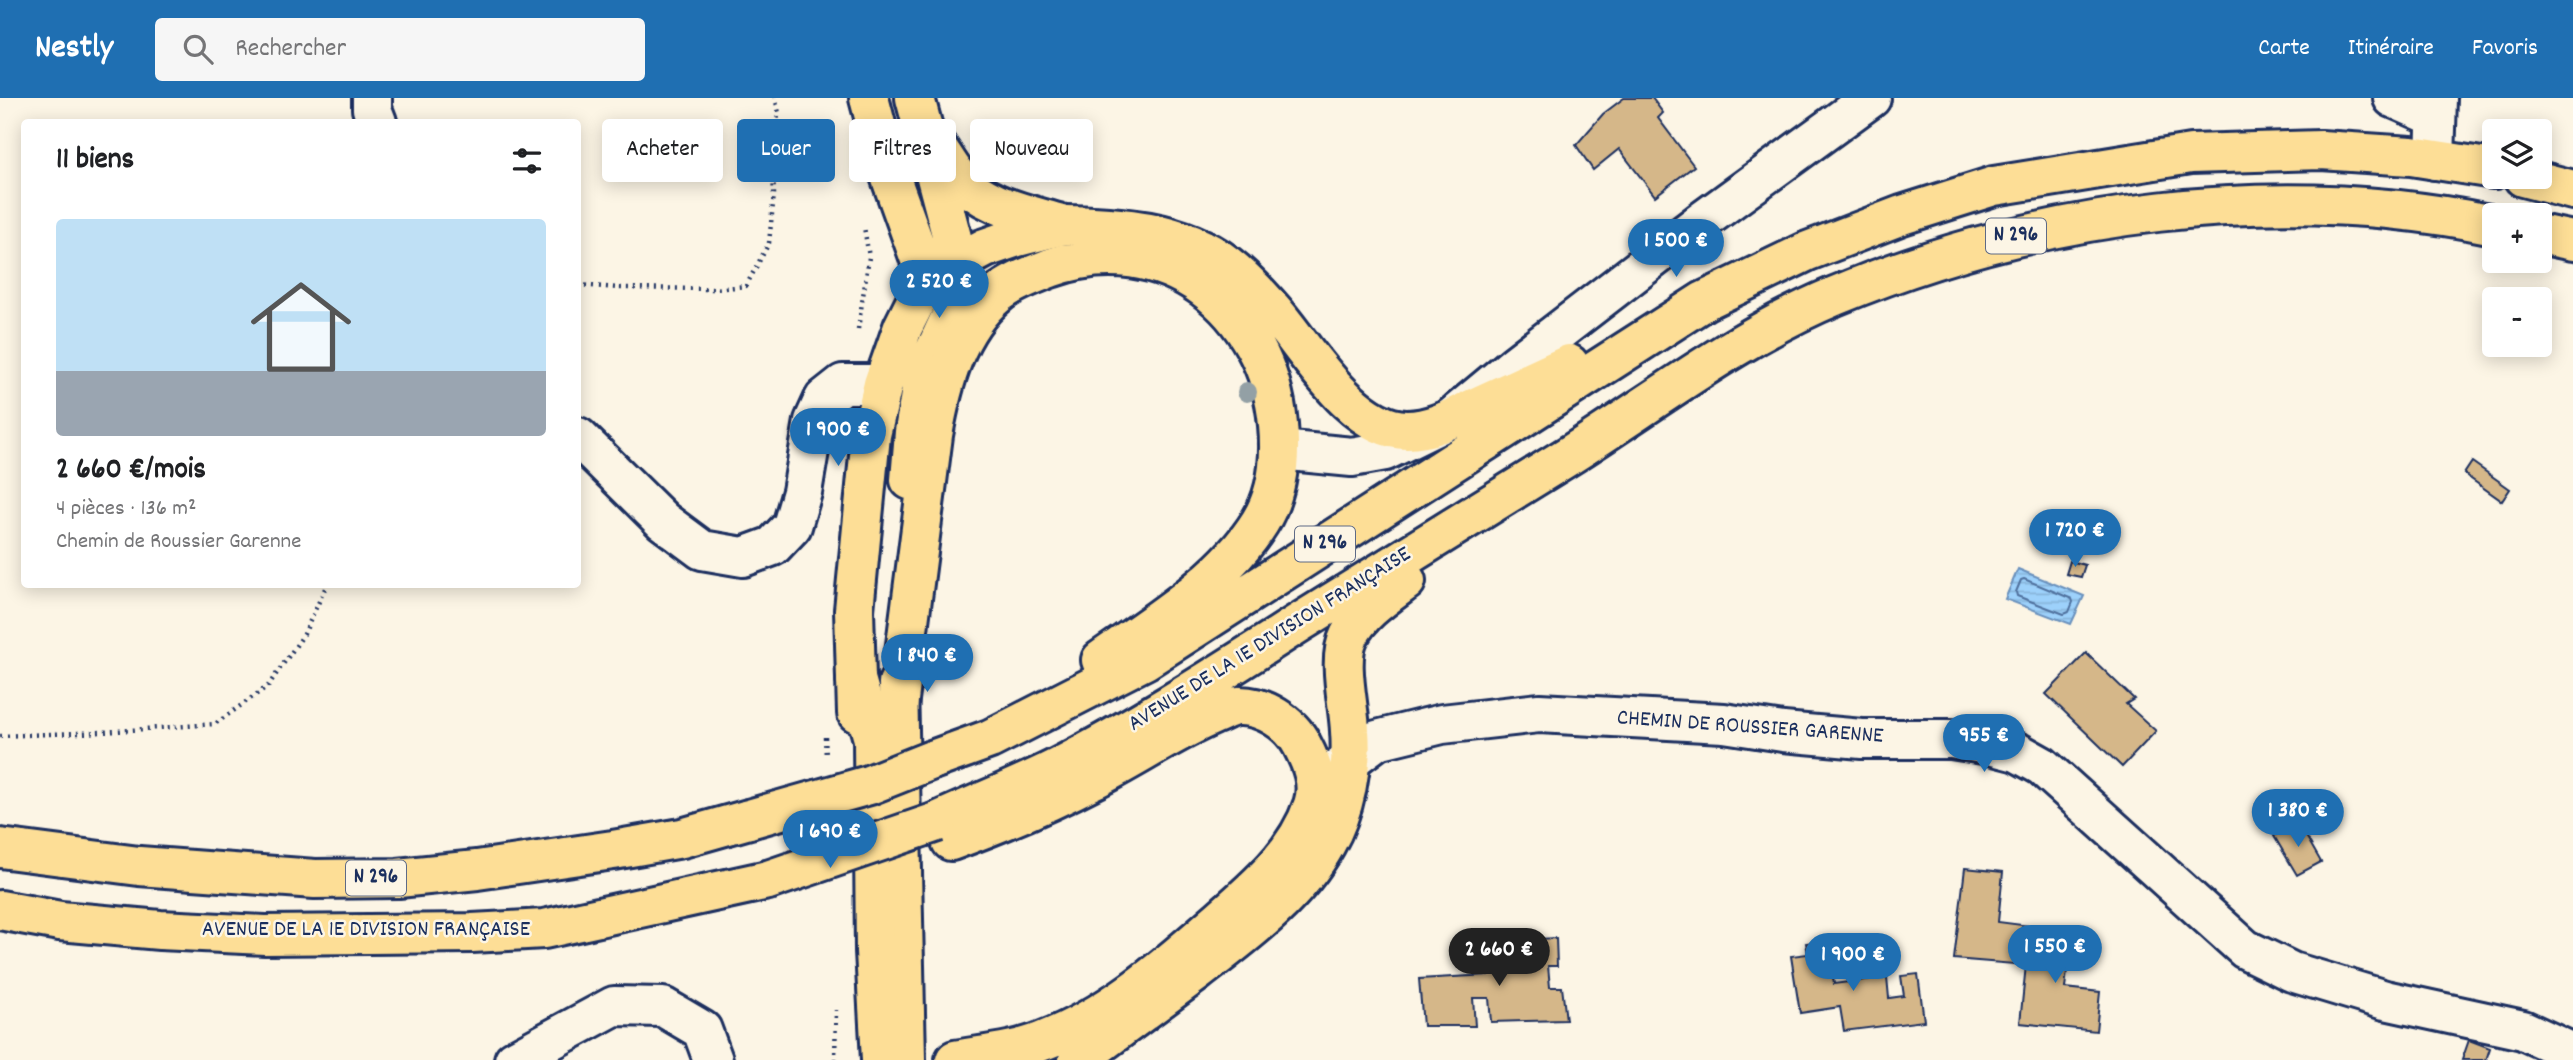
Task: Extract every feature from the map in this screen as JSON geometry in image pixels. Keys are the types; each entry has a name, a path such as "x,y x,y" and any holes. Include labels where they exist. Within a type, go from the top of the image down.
{"main road":[{"path":"869,98 888,170 957,288"},
{"path":"897,716 941,391 952,360 957,288 920,113"},
{"path":"920,113 956,175 975,193 1003,207 1063,225 1108,226 1143,231 1187,243 1224,263 1273,309 1343,398 1366,415 1385,425 1403,430 1424,429 1450,419 1704,301"},
{"name":"N 296","path":"0,848 166,868 315,879 398,878 477,870 682,838 869,785 990,739 1145,660 1704,301 1808,251 1902,215 1994,186 2191,154 2321,150 2411,156 2482,167"},
{"path":"2552,184 2573,190"},
{"name":"AVENUE DE LA 1E DIVISION FRANÇAISE","path":"0,910 73,922 160,930 265,935 459,933 544,929 771,891 938,834 1147,718 1586,445 1738,344 1834,297 1945,256 2015,236 2093,220 2201,207 2324,206 2404,211 2482,223"},
{"path":"906,1060 898,670 914,432 923,376 957,288 985,248 1063,225"},
{"path":"2552,237 2573,241"},
{"path":"863,1060 854,610 871,435 867,384 903,327 957,288 999,292 1029,276 1089,257 1120,255 1147,261 1204,288 1232,311 1254,343 1268,374 1277,411 1280,450 1275,484 1262,519 1241,550 1201,586 990,739"},
{"name":"N 296","path":"1078,1060 1227,949 1285,899 1309,873 1327,842 1348,780 1351,734 1344,660 1348,637 1362,617 1586,445"},
{"path":"856,679 873,740 875,951 881,1060"},
{"path":"938,834 1014,818 1101,776 1202,720 1236,706 1262,709 1285,724 1300,741 1315,772 1314,803 1303,828 1283,857 1254,888 1171,962 1098,1015 1042,1042 955,1060"}],"street":[{"path":"372,98 376,119"},
{"path":"1280,450 1352,457 1385,451 1450,419 1515,365 1702,221 1871,98"},
{"path":"2393,98 2436,107 2435,160"},
{"path":"581,440 663,521 702,550 743,557 773,546 792,526 802,492 814,421 824,400 843,384 867,384"},
{"name":"CHEMIN DE ROUSSIER GARENNE","path":"1315,788 1349,759 1377,740 1442,724 1539,713 1724,723 1783,732 1862,739 1951,739 1990,745 2017,752 2042,766 2245,949 2292,972 2385,1000 2523,1030 2573,1053"},
{"path":"514,1060 614,1006 663,1007 702,1030 713,1060"}],"path":[{"path":"581,285 714,289 746,286 769,243 774,194 771,139 779,113 775,98"},
{"path":"863,219 869,257 867,384"},
{"path":"0,736 215,724 268,687 304,634 325,588"}],"water":[{"path":"2018,569 2084,596 2071,624 2005,599"}],"building":[{"path":"1624,98 1652,98 1663,113 1658,118 1694,166 1655,196 1619,149 1593,170 1576,145 1603,114"},
{"path":"2472,462 2510,489 2502,501 2464,474"},
{"path":"2070,561 2085,565 2081,577 2066,574"},
{"path":"2086,653 2134,699 2126,704 2156,731 2122,767 2046,694"},
{"path":"2298,822 2321,862 2297,875 2274,836"},
{"path":"1965,868 2003,872 1998,922 2030,926 2026,965 1954,959"},
{"path":"2030,926 2072,930 2065,988 2100,992 2096,1031 2020,1023"},
{"path":"1556,938 1557,966 1548,966 1550,987 1562,987 1566,1020 1491,1022 1489,998 1473,998 1475,1026 1423,1026 1419,979 1488,975 1488,942"},
{"path":"1827,940 1834,984 1887,977 1889,998 1904,996 1901,976 1918,974 1924,1021 1844,1031 1840,1007 1800,1013 1791,956 1808,954 1806,943"},
{"path":"2469,1040 2490,1048 2486,1060 2462,1060"}]}
